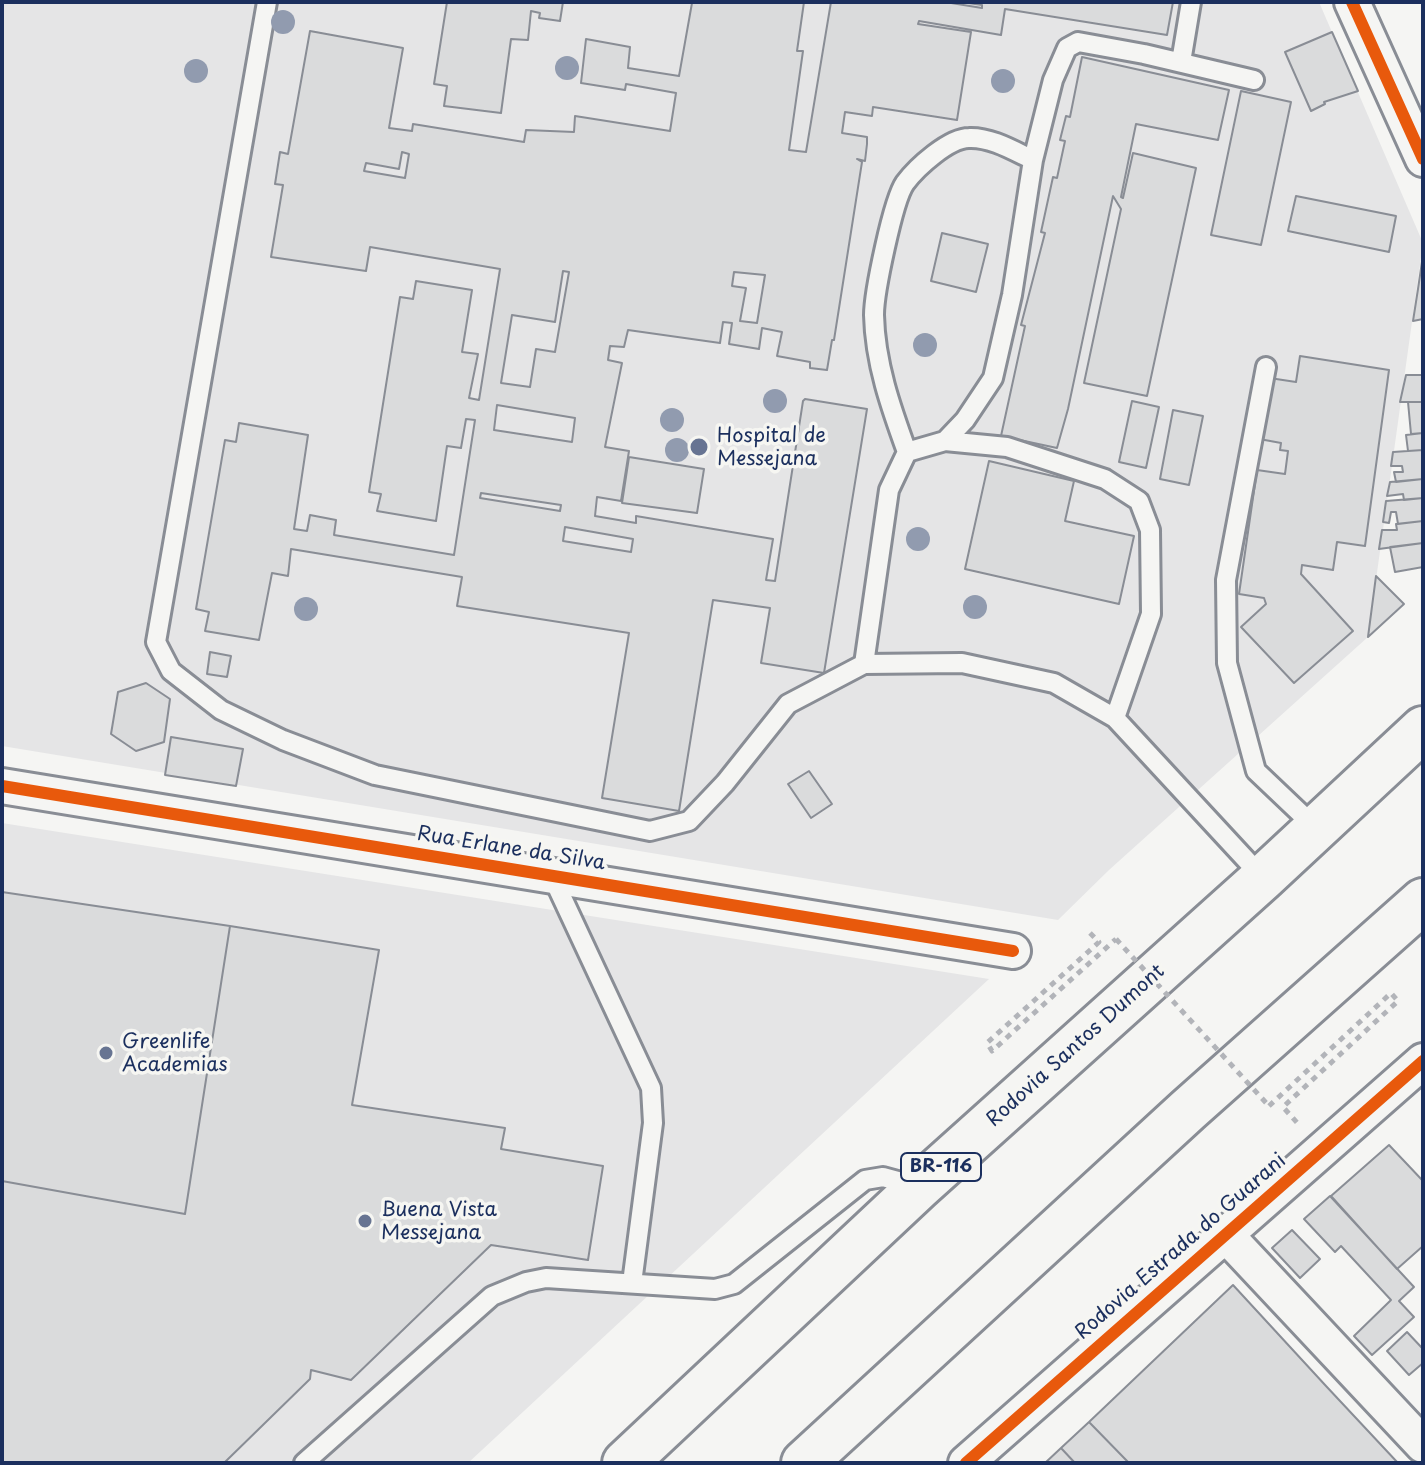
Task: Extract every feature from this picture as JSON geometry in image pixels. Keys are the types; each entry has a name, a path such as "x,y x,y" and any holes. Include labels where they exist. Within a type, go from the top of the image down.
{"highway":[{"name":"Rodovia Santos Dumont","path":"625,1463 919,1187 1317,829 1423,729"},
{"path":"804,1463 1188,1110 1423,901"}],"street":[{"path":"1352,2 1423,159"},
{"name":"Rua Erlane da Silva","path":"2,786 1013,951"},
{"name":"Rodovia Estrada do Guarani","path":"966,1463 1423,1061"},
{"path":"1226,1235 1423,1445"}],"lane":[{"path":"267,2 156,642 171,671 221,710 283,740 375,775 650,831 689,821 725,783 788,704 864,664 962,663 1054,683 1115,718 1263,878"},
{"path":"1181,62 1191,2"},
{"path":"945,441 965,420 993,378 1012,295 1033,160 1053,80 1067,48 1078,42 1254,80"},
{"path":"864,664 889,490 907,452 885,391 874,313 893,211 905,184 949,144 969,138 1000,144 1033,160"},
{"path":"1266,367 1226,580 1227,663 1256,771 1317,829"},
{"path":"907,452 945,441 1007,447 1105,479 1139,501 1150,530 1151,614 1115,718"},
{"path":"552,876 651,1088 653,1123 632,1283"},
{"path":"304,1463 492,1296 526,1282 546,1278 715,1289 734,1284 865,1180 883,1177 919,1187"}],"path":[{"path":"1090,933 1099,942 987,1043 992,1051 1116,939 1269,1106 1391,993 1398,1001 1283,1107 1322,1150"}],"shaded area":[{"name":"Hospital de Messejana","path":"2,2 1319,2 1423,243 1368,637 1109,870 1058,920 2,746"},
{"name":"Buena Vista Messejana","path":"2,823 989,979 468,1463 2,1463"}],"building":[{"path":"447,2 563,2 560,21 539,18 540,13 531,11 528,40 511,39 501,113 444,106 447,86 434,84"},
{"path":"686,2 804,2 797,51 803,51 789,150 806,152 831,2 945,2 982,8 982,5 961,2 1173,2 1167,35 1005,9 1001,35 919,21 918,24 971,32 957,120 873,107 872,116 845,112 842,133 867,137 867,144 865,161 857,159 862,162 827,370 810,368 810,362 777,356 782,332 762,328 759,349 729,344 732,323 723,322 720,343 628,330 624,347 610,346 608,360 622,363 605,447 629,451 621,501 597,497 595,516 636,523 636,516 773,539 766,580 775,581 803,401 867,409 824,673 761,663 770,608 713,600 679,811 602,798 629,633 457,606 462,577 291,549 288,576 272,573 259,640 205,631 209,612 196,609 225,440 236,442 239,423 308,435 294,529 307,531 310,515 336,520 334,535 454,555 475,420 466,419 461,448 447,446 436,521 377,511 381,494 369,492 400,297 413,299 416,281 472,290 462,352 478,354 469,398 479,400 500,269 370,247 366,271 271,257 283,185 275,184 280,152 288,154 310,31 403,48 389,128 412,131 413,124 524,142 526,130 574,132 575,116 670,131 676,93 626,84 625,90 581,83 586,39 630,47 628,68 679,76 692,3","holes":["402,152 409,154 405,178 364,171 366,163 399,169","563,271 569,272 555,352 536,349 530,387 501,383 512,315 555,322","734,272 765,275 757,323 740,321 746,288 732,286","497,405 575,418 572,442 494,430","481,493 561,505 560,511 480,498","565,527 633,539 631,552 563,541"]},
{"path":"1332,32 1358,91 1324,102 1311,111 1285,52"},
{"path":"1082,57 1229,90 1218,140 1136,124 1121,197 1133,153 1196,168 1147,396 1084,383 1121,209 1113,196 1057,448 1001,436 1025,326 1021,325 1045,233 1041,232 1053,177 1057,178 1065,141 1060,140 1066,116 1070,117"},
{"path":"1241,91 1291,102 1261,245 1211,235"},
{"path":"1296,196 1396,216 1389,252 1288,231"},
{"path":"942,233 988,244 976,292 931,281"},
{"path":"1423,255 1423,319 1413,321 1418,289"},
{"path":"1300,356 1389,370 1365,546 1337,542 1333,570 1302,565 1301,574 1353,631 1294,683 1241,627 1266,604 1264,598 1239,594 1257,470 1285,474 1288,451 1280,450 1281,443 1254,438 1263,377 1296,382"},
{"path":"1406,375 1423,375 1423,402 1400,402"},
{"path":"1132,401 1159,407 1146,468 1119,462"},
{"path":"1408,402 1423,402 1423,433 1411,434"},
{"path":"1173,410 1203,416 1189,485 1160,479"},
{"path":"1423,433 1423,450 1408,451 1406,435"},
{"path":"1423,450 1423,479 1396,482 1394,472 1403,472 1402,466 1391,466 1393,452"},
{"path":"629,457 704,469 697,513 622,503"},
{"path":"989,461 1074,481 1065,521 1134,536 1119,604 965,569"},
{"path":"1423,479 1423,498 1404,500 1403,494 1387,496 1390,482"},
{"path":"1423,498 1423,521 1398,524 1396,512 1391,512 1389,523 1383,522 1386,501"},
{"path":"1423,521 1423,543 1379,549 1382,530 1397,530 1396,524"},
{"path":"1423,543 1423,567 1395,572 1390,547"},
{"path":"1376,576 1404,604 1368,637"},
{"path":"210,652 231,656 227,677 207,674"},
{"path":"146,683 170,699 164,742 136,751 111,734 118,692"},
{"path":"171,737 243,749 236,786 165,775"},
{"path":"809,771 832,804 811,818 788,784"},
{"name":"Greenlife Academias","path":"2,892 230,926 185,1214 2,1181"},
{"path":"230,926 379,950 352,1105 505,1128 501,1149 603,1166 588,1260 491,1245 351,1380 311,1370 310,1379 224,1463 2,1463 2,1181 185,1214"},
{"path":"1389,1145 1423,1181 1423,1246 1397,1269 1331,1196"},
{"path":"1330,1196 1414,1287 1399,1301 1414,1317 1372,1355 1354,1336 1391,1300 1341,1246 1335,1252 1304,1219"},
{"path":"1292,1230 1320,1259 1300,1278 1272,1248"},
{"path":"1233,1285 1398,1463 1129,1463 1089,1422"},
{"path":"1407,1332 1423,1349 1423,1363 1409,1375 1387,1351"},
{"path":"1089,1422 1129,1463 1075,1463 1061,1448"},
{"path":"1061,1448 1075,1463 1045,1463"}],"cycle path":[{"path":"1352,2 1423,159"},
{"path":"2,786 1013,951"},
{"path":"966,1463 1423,1061"}],"place":[{"name":"Hospital de Messejana","path":"699,447"},
{"name":"Greenlife Academias","path":"106,1053"},
{"name":"Buena Vista Messejana","path":"365,1221"}]}
